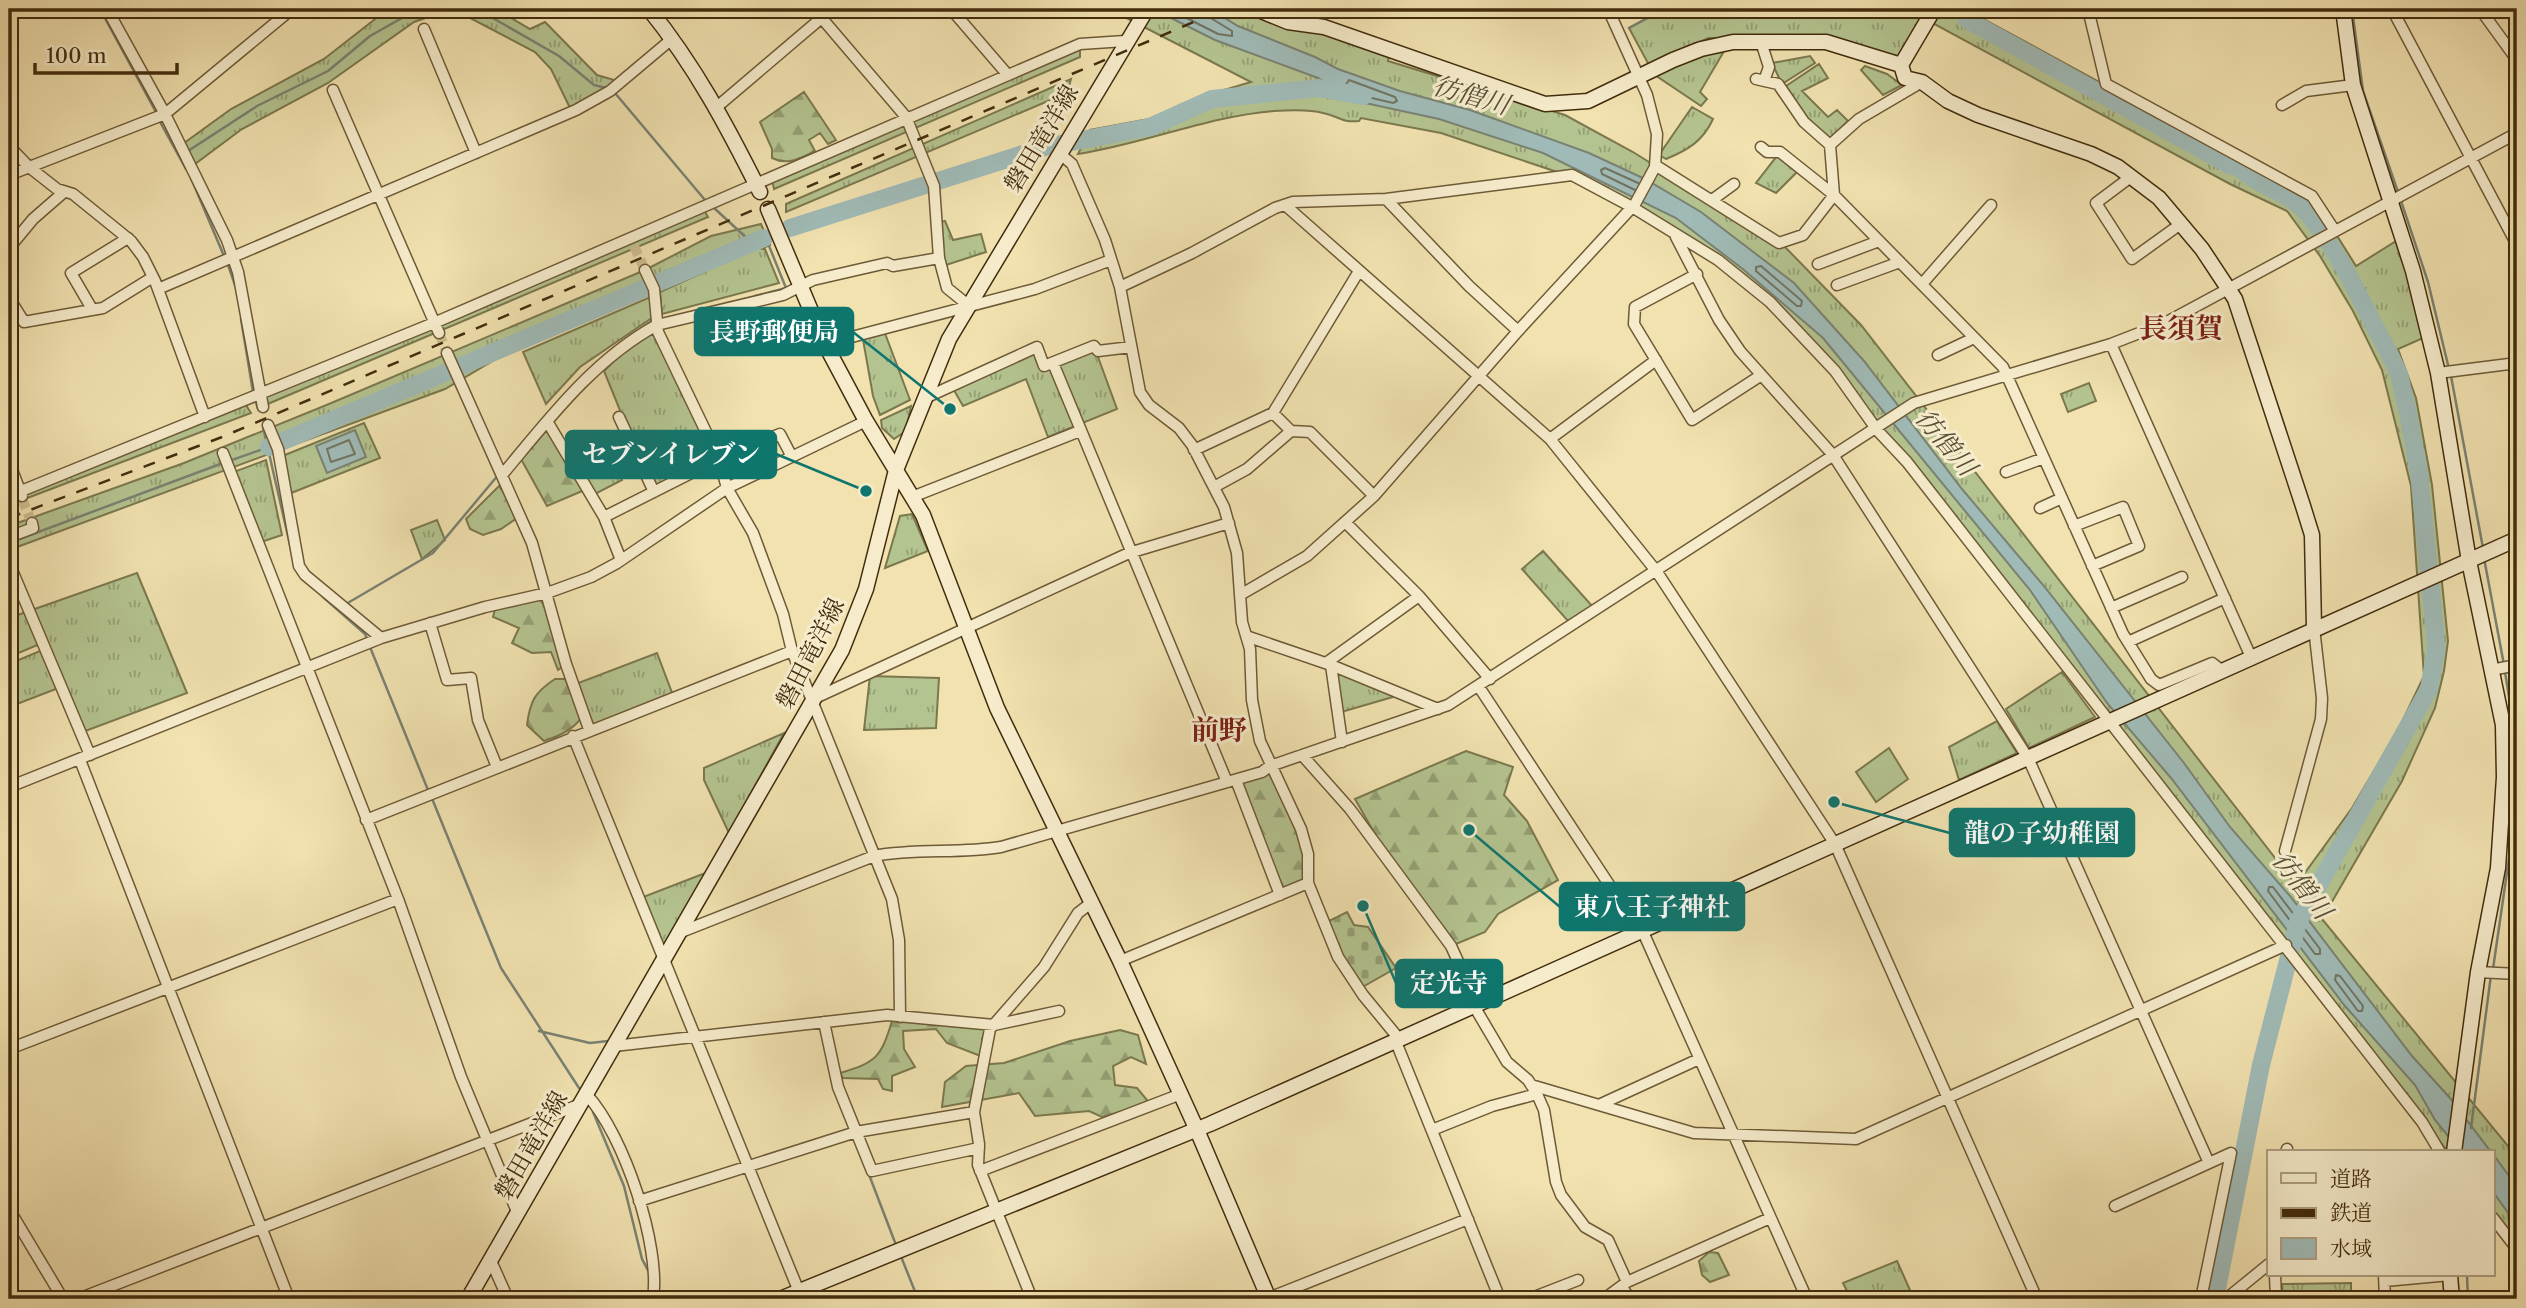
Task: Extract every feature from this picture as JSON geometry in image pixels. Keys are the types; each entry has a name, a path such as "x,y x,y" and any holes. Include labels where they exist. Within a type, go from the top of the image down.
{"street":[{"path":"107,9 164,114 233,257 263,407"},
{"path":"649,9 673,38 718,106 758,187"},
{"path":"814,9 906,117 934,186 939,258 947,288 968,305"},
{"path":"718,106 832,9"},
{"path":"951,9 1007,74"},
{"path":"1256,9 1288,22 1324,27 1545,104 1588,101 1701,48 1732,42 1826,42 1901,65"},
{"path":"1240,595 1307,556 1374,496 1518,331 1633,206 1655,166 1657,134 1653,110 1608,9"},
{"path":"1934,9 1901,65 1905,78 1922,82 1948,101 1978,115 2091,154 2133,176 2159,198 2182,223 2230,288 2283,439 2312,534 2314,628 2322,698 2321,719 2285,851"},
{"path":"2102,9 2088,10 2106,84 2312,196 2334,231"},
{"path":"2343,9 2353,85 2413,271 2438,373 2469,561 2503,725 2504,776 2498,868 2478,972 2454,1150"},
{"path":"2392,9 2517,245"},
{"path":"2480,9 2517,61"},
{"path":"9,175 164,114 288,10"},
{"name":"磐田竜洋線","path":"468,1299 681,932 854,626 896,470 949,339 1125,41 1145,12"},
{"path":"424,29 476,153"},
{"path":"158,289 576,110 610,91 673,38"},
{"path":"9,496 22,496 205,417 436,328 758,187 906,117 1080,44 1125,41"},
{"path":"1655,166 1779,243 1803,235 1834,195 1830,145 1804,122 1778,85 1760,80 1769,67 1761,42"},
{"path":"1830,145 1858,119 1922,82"},
{"path":"2282,105 2306,91 2353,85"},
{"path":"333,90 436,328"},
{"path":"681,932 873,856 892,852 965,852 1055,832 1262,772 1270,766 1438,709 1490,680 1914,403 2111,344 2165,323 2517,133"},
{"path":"9,146 29,167 64,192 73,194 128,238 143,257 153,276 205,417"},
{"path":"1761,147 1767,152 1780,152 1834,195 2003,367 2111,608 2151,679 2159,685 2213,663 2221,670"},
{"path":"1059,153 1072,164 1111,260 1120,287 1140,392 1149,405 1179,428 1195,450 1229,523 1237,553 1254,716 1270,766 1301,829 1308,853 1308,883 1338,957 1398,1041 1500,1299"},
{"path":"1120,287 1285,205 1386,199 1572,175 1633,206 1718,260 1770,302 1835,371 2112,720 2422,1122 2438,1150"},
{"path":"2133,176 2096,203 2132,258 2182,223"},
{"path":"1712,200 1734,184"},
{"path":"9,248 33,219 64,192"},
{"path":"1386,199 1469,286 1518,331"},
{"path":"1285,205 1550,439 1657,572 1835,844 2037,1299"},
{"path":"1922,284 1991,205"},
{"path":"768,209 825,344 866,421 912,498 944,563 998,708 1055,832 1120,961 1197,1129 1268,1299 1468,1219"},
{"path":"1672,232 1697,274 1719,320 1760,376 1833,454 2028,758 2209,1163"},
{"path":"92,309 72,273 128,238"},
{"path":"1818,264 1879,241"},
{"path":"502,475 582,382 641,334 657,325 782,295 814,280 887,263 893,266 939,258"},
{"path":"825,344 1035,289 1111,260"},
{"path":"1837,285 1900,262"},
{"path":"645,270 654,289 657,325 719,459 727,488 753,534 783,614 792,650 892,899 899,940 900,1017"},
{"path":"1195,450 1273,413 1359,271"},
{"path":"1697,274 1634,307 1634,324 1692,420 1760,376"},
{"path":"9,298 23,322 103,307 153,276"},
{"path":"1938,355 1974,338"},
{"path":"2111,344 2251,657"},
{"path":"925,397 1037,347 1044,366 1094,346 1098,351 1131,348"},
{"path":"447,353 532,543 566,664 589,729"},
{"path":"1550,439 1656,360"},
{"path":"1052,363 1129,553 1280,895"},
{"path":"2438,373 2517,363"},
{"path":"1273,413 1292,431 1310,432 1374,496"},
{"path":"619,417 654,492"},
{"path":"547,421 604,517 621,560"},
{"path":"9,787 381,638 547,593 591,577 621,560 727,488 866,421"},
{"path":"268,425 278,449 299,566 305,575 381,638"},
{"path":"912,498 1080,431"},
{"path":"1214,487 1255,463 1292,431"},
{"path":"604,517 719,459 780,434 792,457"},
{"path":"223,453 398,899 461,1077 490,1140 518,1214"},
{"path":"2006,472 2043,458"},
{"path":"9,462 22,496"},
{"path":"2040,508 2062,498"},
{"path":"2074,526 2123,507 2139,546 2092,566"},
{"path":"9,537 33,528 32,523"},
{"path":"813,699 1129,553 1229,523"},
{"path":"1346,523 1419,596 1490,680"},
{"path":"780,1299 800,1295 1197,1129 2517,539"},
{"path":"9,563 289,1299"},
{"path":"2111,608 2182,577"},
{"path":"1329,664 1419,596"},
{"path":"2128,642 2225,598"},
{"path":"430,623 447,680 471,678 478,720 497,767"},
{"path":"1246,636 1329,664 1438,709"},
{"path":"366,820 792,650"},
{"path":"1329,664 1342,742"},
{"path":"2491,670 2517,665"},
{"path":"1479,687 1642,932 1807,1299"},
{"path":"573,736 800,1295"},
{"path":"1302,755 1350,809 1451,946 1476,1006 1507,1062 1534,1089 1544,1110 1556,1182 1561,1195 1585,1227 1608,1240 1630,1299"},
{"path":"1120,961 1308,883"},
{"path":"9,1049 398,899"},
{"path":"1032,1299 980,1171 974,1112 977,1081 990,1029 1044,967 1078,913 1091,903"},
{"path":"1432,1130 1534,1089 1601,1104 1694,1133 1734,1137 1856,1139 2286,945"},
{"path":"2478,972 2517,974"},
{"path":"614,1046 887,1015 994,1025 1059,1011"},
{"path":"824,1022 838,1087 872,1171 979,1148"},
{"path":"1601,1104 1699,1059"},
{"path":"980,1171 1181,1094"},
{"path":"78,1299 490,1140 584,1099 617,1144 639,1201 656,1265 653,1299"},
{"path":"639,1201 856,1132 974,1112"},
{"path":"2426,1150 2431,1141"},
{"path":"2116,1206 2231,1153 2201,1299"},
{"path":"9,1209 63,1299"},
{"path":"1604,1299 1624,1285 1770,1218"},
{"path":"2494,1219 2517,1249"},
{"path":"491,1261 508,1299"},
{"path":"2226,1299 2267,1266"},
{"path":"2275,1276 2276,1299"},
{"path":"2385,1299 2384,1278 2428,1276"},
{"path":"2450,1276 2452,1299"},
{"path":"1529,1299 1578,1280"}],"green space":[{"path":"388,9 451,9 414,22 328,83 242,129 191,167 180,146 231,109 324,59"},
{"path":"453,9 496,9 530,29 545,22 597,75 621,82 572,112 551,69 535,52"},
{"path":"1109,9 1256,9 1390,51 1388,61 1565,115 1633,152 1785,247 1861,325 2296,885 2352,808 2398,730 2424,676 2411,486 2382,370 2353,311 2320,256 2287,211 2230,184 1929,21 1901,65 1833,38 1708,38 1650,67 1629,28 1664,9 1975,9 1975,14 1989,22 2314,199 2356,266 2401,238 2430,335 2398,349 2416,398 2432,485 2448,641 2435,708 2402,781 2322,919 2517,1157 2517,1249 2494,1219 2494,1150 2446,1150 2280,938 2192,819 2118,731 1787,317 1673,226 1584,181 1441,133 1361,118 1359,121 1348,121 1312,111 1280,111 1225,118 1078,154 1090,130 1149,119 1194,99 1251,82"},
{"path":"1080,44 1080,57 774,189 772,179"},
{"path":"1723,53 1700,92 1707,99 1701,106 1655,75 1694,55"},
{"path":"1810,56 1815,63 1782,84 1772,63"},
{"path":"1819,64 1828,78 1802,91 1828,117 1837,110 1848,121 1830,138 1804,115 1786,86"},
{"path":"1865,66 1887,74 1902,85 1883,95 1861,70"},
{"path":"1071,79 1067,93 786,212 786,204"},
{"path":"804,92 836,140 828,144 820,133 809,140 815,151 789,161 772,158 772,149 760,122"},
{"path":"1692,107 1713,119 1705,133 1694,144 1674,156 1666,159 1659,155"},
{"path":"1780,152 1801,168 1776,193 1756,183"},
{"path":"704,210 708,217 263,406 261,395"},
{"path":"945,221 953,240 981,234 986,252 946,265 942,256 940,222"},
{"path":"761,224 770,245 761,249 765,249 779,283 662,314 660,292 706,271 503,355 445,389 9,550 9,526 184,463 329,404 645,270 711,236"},
{"path":"655,295 656,315 580,367 546,404 523,352"},
{"path":"654,327 717,456 652,489 604,371 641,334"},
{"path":"883,328 910,400 880,415 873,396 862,334"},
{"path":"1094,346 1117,409 1048,437 1026,379 963,406 951,385 1037,347 1045,366"},
{"path":"2089,383 2096,401 2068,412 2061,394"},
{"path":"244,402 251,413 9,505 9,496"},
{"path":"911,406 906,431 894,439 882,428 881,420"},
{"path":"364,423 380,458 286,495 280,457"},
{"path":"549,425 587,489 547,506 521,459"},
{"path":"609,449 622,480 595,494 577,465"},
{"path":"266,460 282,535 258,543 231,473"},
{"path":"499,486 520,516 501,529 483,535 470,529 466,519"},
{"path":"912,514 928,551 885,568 900,516"},
{"path":"437,520 445,540 422,559 411,530"},
{"path":"1543,551 1593,607 1568,621 1522,569"},
{"path":"137,573 187,693 80,733 61,687 9,707 9,664 45,649 42,643 9,657 9,618"},
{"path":"540,600 553,615 566,664 558,670 551,652 532,653 512,643 519,628 493,617 495,609"},
{"path":"657,653 674,698 589,729 573,685"},
{"path":"1331,665 1403,694 1338,713"},
{"path":"2062,672 2095,717 2029,748 2006,709"},
{"path":"870,676 939,678 936,728 864,730"},
{"path":"555,679 565,679 584,713 567,731 544,741 527,725 528,717 535,698"},
{"path":"1997,721 2017,753 1959,780 1949,747"},
{"path":"784,733 729,833 704,780 704,768"},
{"path":"1889,748 1908,779 1876,802 1856,772"},
{"path":"1466,751 1513,767 1504,795 1527,821 1558,880 1498,914 1485,932 1451,946 1397,873 1355,799"},
{"path":"1270,766 1301,829 1308,883 1280,895 1236,780"},
{"path":"708,872 663,951 638,899"},
{"path":"1347,912 1354,925 1368,927 1396,968 1359,989 1340,960 1329,921"},
{"path":"892,1021 989,1024 982,1039 983,1057 947,1043 936,1029 903,1031 904,1049 915,1067 892,1076 892,1091 883,1089 878,1079 843,1078 840,1073 862,1065 876,1056"},
{"path":"1120,1030 1138,1035 1146,1064 1131,1057 1113,1066 1115,1085 1137,1088 1147,1100 1143,1105 1102,1117 1089,1111 1035,1116 1019,1093 942,1107 945,1082 966,1066 1004,1063 1070,1041"},
{"path":"1709,1252 1718,1253 1729,1275 1710,1282 1702,1275 1699,1261"},
{"path":"1897,1261 1914,1299 1851,1299 1843,1283"},
{"path":"2351,1283 2351,1299 2283,1299 2282,1284"}],"water":[{"path":"1153,9 1210,9 1238,26 1338,69 1400,91 1470,110 1589,153 1645,179 1701,212 1794,283 1864,361 1962,489 2043,585 2184,763 2230,827 2290,896 2412,1056 2450,1098 2489,1150 2459,1150 2435,1120 2415,1085 2345,1006 2171,778 2107,703 2030,590 1823,338 1744,270 1676,218 1543,153 1439,119 1356,101 1318,78 1215,40"},
{"path":"355,430 366,457 327,473 316,446"},
{"path":"2494,1155 2517,1187 2517,1225 2494,1193"}],"waterway":[{"path":"100,9 157,114"},
{"path":"188,151 257,106 328,71 370,36 418,9"},
{"path":"477,9 559,56 594,85 607,88"},
{"path":"1629,28 1664,9"},
{"path":"1952,9 1966,19"},
{"path":"1965,9 1966,19"},
{"path":"2352,9 2363,91 2399,195"},
{"name":"彷僧川","path":"1966,19 2231,166 2238,166 2254,179 2298,204 2317,226 2340,261 2390,355 2399,374 2408,413 2419,473 2435,631 2436,650 2429,689 2298,922 2261,1065 2215,1299"},
{"path":"790,228 1045,147 1150,127 1212,99 1319,88 1363,96"},
{"path":"615,93 705,200"},
{"path":"159,120 186,169"},
{"path":"191,178 224,256"},
{"path":"2401,201 2428,282 2449,369"},
{"path":"713,207 752,243 767,241 786,288 755,296"},
{"path":"269,447 764,238"},
{"path":"227,262 235,285"},
{"path":"241,319 253,392"},
{"path":"642,328 654,319"},
{"path":"2451,376 2483,548"},
{"path":"255,399 258,409"},
{"path":"263,427 295,567"},
{"path":"229,461 269,447"},
{"path":"9,543 223,463"},
{"path":"346,604 433,553 499,474"},
{"path":"2484,558 2504,665"},
{"path":"323,597 365,634 368,641"},
{"path":"370,647 428,790"},
{"path":"2505,672 2517,746"},
{"path":"431,796 501,968 579,1088"},
{"path":"2493,969 2517,803"},
{"path":"2471,1128 2491,975"},
{"path":"539,1031 590,1043 608,1041"},
{"path":"593,1112 624,1186 642,1259 650,1274"},
{"path":"868,1172 896,1245"},
{"path":"9,1198 14,1208"},
{"path":"900,1254 918,1299"},
{"path":"2467,1276 2468,1299"}],"tunnel":[{"path":"634,246 645,270"},
{"path":"439,333 447,353"},
{"path":"22,499 32,523"}],"railway":[{"path":"9,518 222,437 1224,9"}],"place":[{"name":"長野郵便局","path":"950,409"},
{"name":"セブンイレブン","path":"866,491"},
{"name":"龍の子幼稚園","path":"1834,802"},
{"name":"東八王子神社","path":"1469,830"},
{"name":"定光寺","path":"1363,906"}],"district":[{"name":"長須賀","path":"2181,328"},
{"name":"前野","path":"1219,730"}]}
